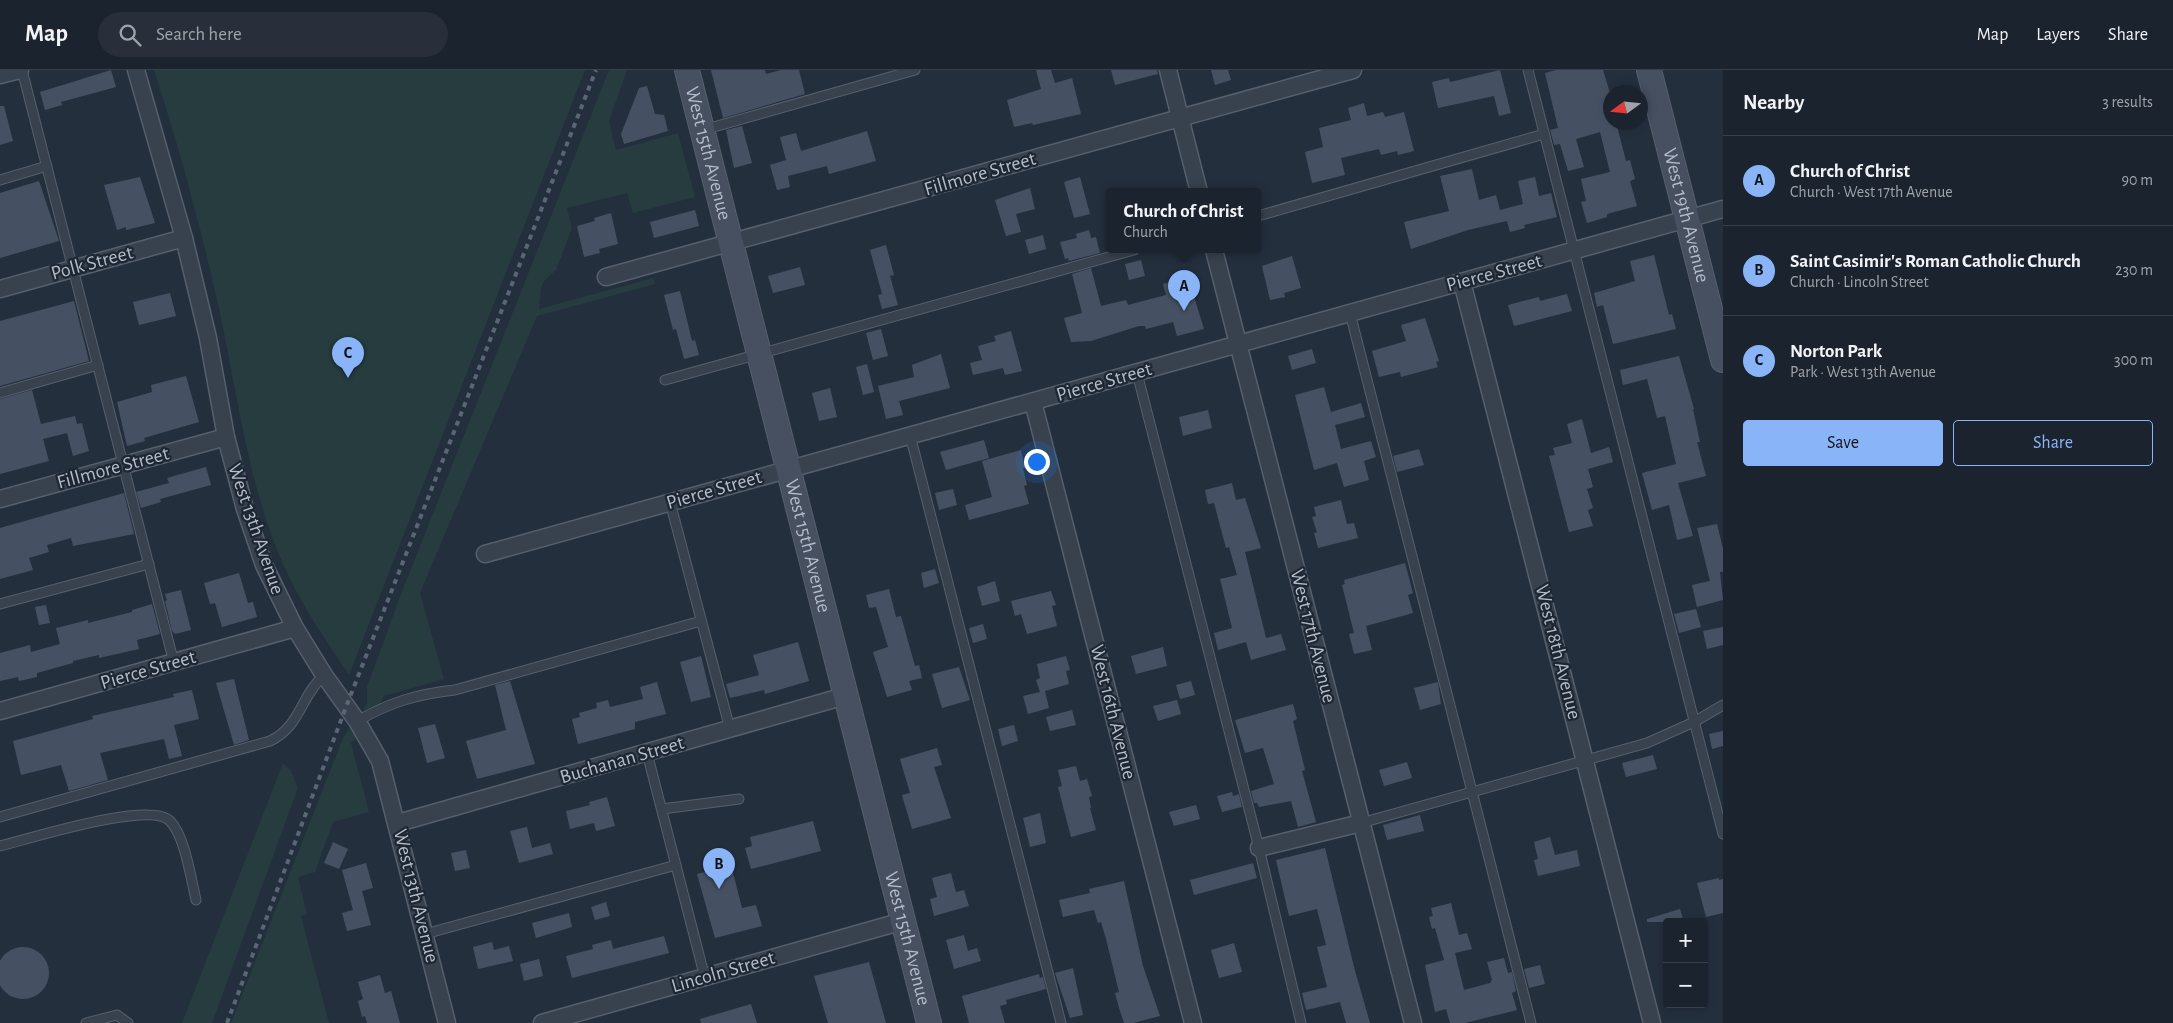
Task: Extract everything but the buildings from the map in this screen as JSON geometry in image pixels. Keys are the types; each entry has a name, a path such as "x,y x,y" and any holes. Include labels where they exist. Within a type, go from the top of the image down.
{"main road":[{"name":"West 15th Avenue","path":"687,70 929,1023"},
{"name":"West 19th Avenue","path":"1649,70 1723,360"}],"street":[{"path":"0,75 21,70"},
{"name":"West 13th Avenue","path":"136,70 184,238 208,338 226,436 245,508 264,565 295,628 324,675 357,720 380,761 398,823 446,1023"},
{"path":"1168,70 1198,188"},
{"name":"Fillmore Street","path":"606,277 1353,70"},
{"name":"Pierce Street","path":"485,554 1723,209"},
{"name":"Polk Street","path":"0,289 184,238"},
{"name":"West 17th Avenue","path":"1215,253 1413,1023"},
{"name":"West 18th Avenue","path":"1462,282 1652,1023"},
{"name":"West 16th Avenue","path":"1033,402 1193,1023"},
{"name":"Fillmore Street","path":"0,499 226,436"},
{"name":"Pierce Street","path":"0,711 295,628"},
{"name":"Buchanan Street","path":"398,823 845,696"},
{"path":"1259,848 1361,823"},
{"name":"Lincoln Street","path":"542,1023 903,921"}],"lane":[{"path":"21,70 174,662"},
{"path":"702,130 915,70"},
{"path":"1528,70 1723,834"},
{"path":"1261,215 1544,134"},
{"path":"0,180 47,166"},
{"path":"665,380 1123,253"},
{"path":"1350,313 1470,793 1531,1023"},
{"path":"0,393 98,365"},
{"path":"1137,373 1259,848 1301,1023"},
{"path":"910,435 1061,1023"},
{"path":"670,502 730,729"},
{"path":"0,604 149,564"},
{"path":"357,720 388,704 426,693 455,690 701,620"},
{"path":"0,817 270,741 289,729 306,696 324,675"},
{"path":"1361,823 1647,743 1694,722 1723,705"},
{"path":"647,753 705,978"},
{"path":"662,809 740,799"},
{"path":"0,846 122,816 158,814 169,819 177,830 196,900"},
{"path":"425,934 676,865"},
{"path":"86,1023 117,1016 128,1023"}],"green space":[{"path":"154,70 585,70 349,675 297,593 283,564 260,501 244,436 218,304 204,245"},
{"path":"609,70 627,70 609,121 616,150 678,133 695,197 633,213 627,193 567,208 572,228 556,270 544,281 541,288 539,309 653,278 655,284 537,316 420,593 444,679 384,696 378,708 363,709 367,703 367,687 401,594"},
{"path":"350,727 357,738 351,743 369,812 333,822 315,872 298,877 307,914 301,916 329,1023 231,1023 343,738"},
{"path":"283,763 291,771 298,788 212,1023 182,1023"}],"railway":[{"path":"227,1023 346,707 596,70"}],"place":[{"name":"Church of Christ","path":"1184,311"},
{"name":"Norton Park","path":"348,378"},
{"name":"Saint Casimir's Roman Catholic Church","path":"719,889"}]}
